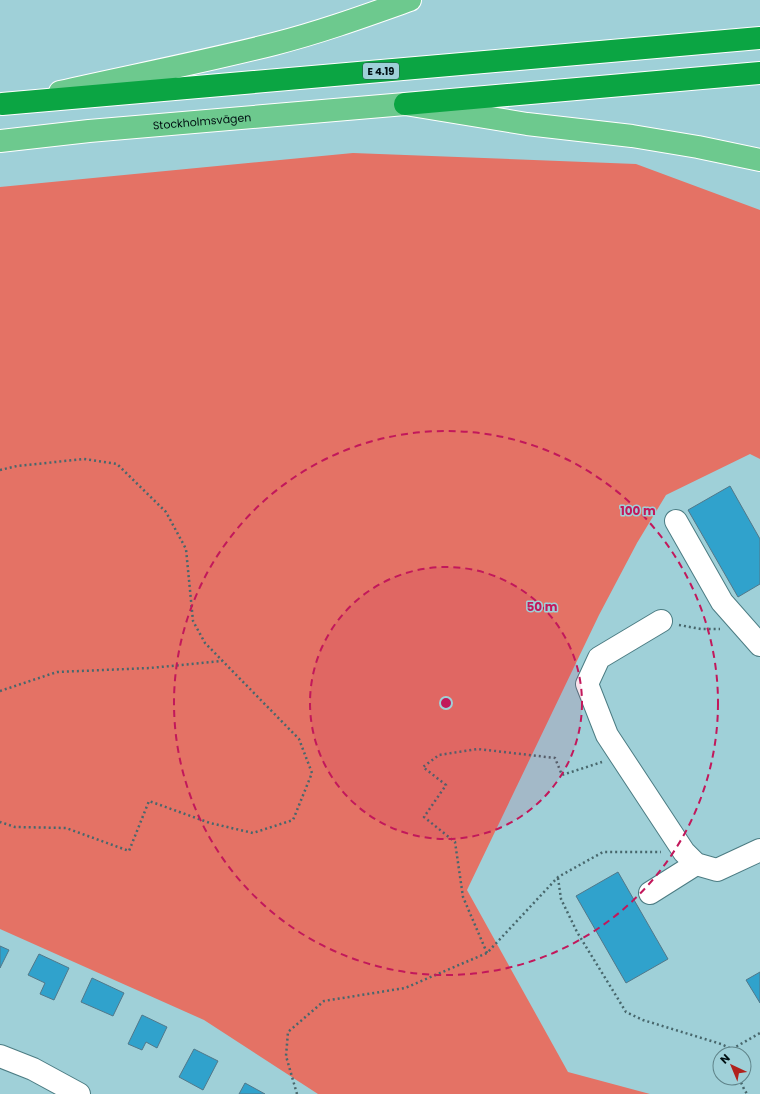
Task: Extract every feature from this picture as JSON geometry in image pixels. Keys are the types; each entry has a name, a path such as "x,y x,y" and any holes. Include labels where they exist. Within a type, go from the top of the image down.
{"highway":[{"name":"E 4.19","path":"1,104 760,38"},
{"path":"405,104 760,73"}],"main road":[{"path":"1,104 199,62 275,44 335,27 410,0"},
{"name":"Stockholmsvägen","path":"0,141 89,131 405,104 527,124 632,136 698,147 760,160"}],"street":[{"path":"676,521 722,602 760,645"},
{"path":"661,622 599,658 586,684 608,734 621,756 690,858 717,870 760,850"},
{"path":"650,893 690,858"},
{"path":"0,1056 33,1069 79,1094"}],"path":[{"path":"0,470 17,466 84,459 116,464 166,512 186,548 193,621 204,643 299,739 312,773 293,820 254,833 210,823 149,802 129,851 66,828 15,827 0,822"},
{"path":"661,622 701,630 745,628"},
{"path":"0,691 57,672 150,668 222,661"},
{"path":"487,953 463,897 455,842 424,817 446,785 423,767 439,755 478,749 555,758 562,774 621,756"},
{"path":"298,1094 286,1056 288,1032 324,1001 405,988 487,953 558,877 603,852 690,858"},
{"path":"558,877 561,899 577,932 626,1012 643,1020 725,1046"},
{"path":"737,1046 760,1033"}],"shaded area":[{"path":"353,153 636,164 760,210 760,459 750,454 666,495 637,543 599,615 467,890 568,1072 650,1094 318,1094 204,1020 0,929 0,187"}],"building":[{"path":"730,486 760,539 760,584 738,597 688,510"},
{"path":"618,872 668,959 626,983 576,896"},
{"path":"0,946 9,950 0,968"},
{"path":"39,954 69,968 54,1000 40,994 45,983 28,975"},
{"path":"760,972 760,1003 746,980"},
{"path":"92,978 124,993 113,1016 81,1002"},
{"path":"142,1015 167,1027 157,1048 146,1042 142,1050 128,1044"},
{"path":"194,1049 218,1061 203,1090 179,1077"},
{"path":"245,1083 265,1094 239,1094"}]}
